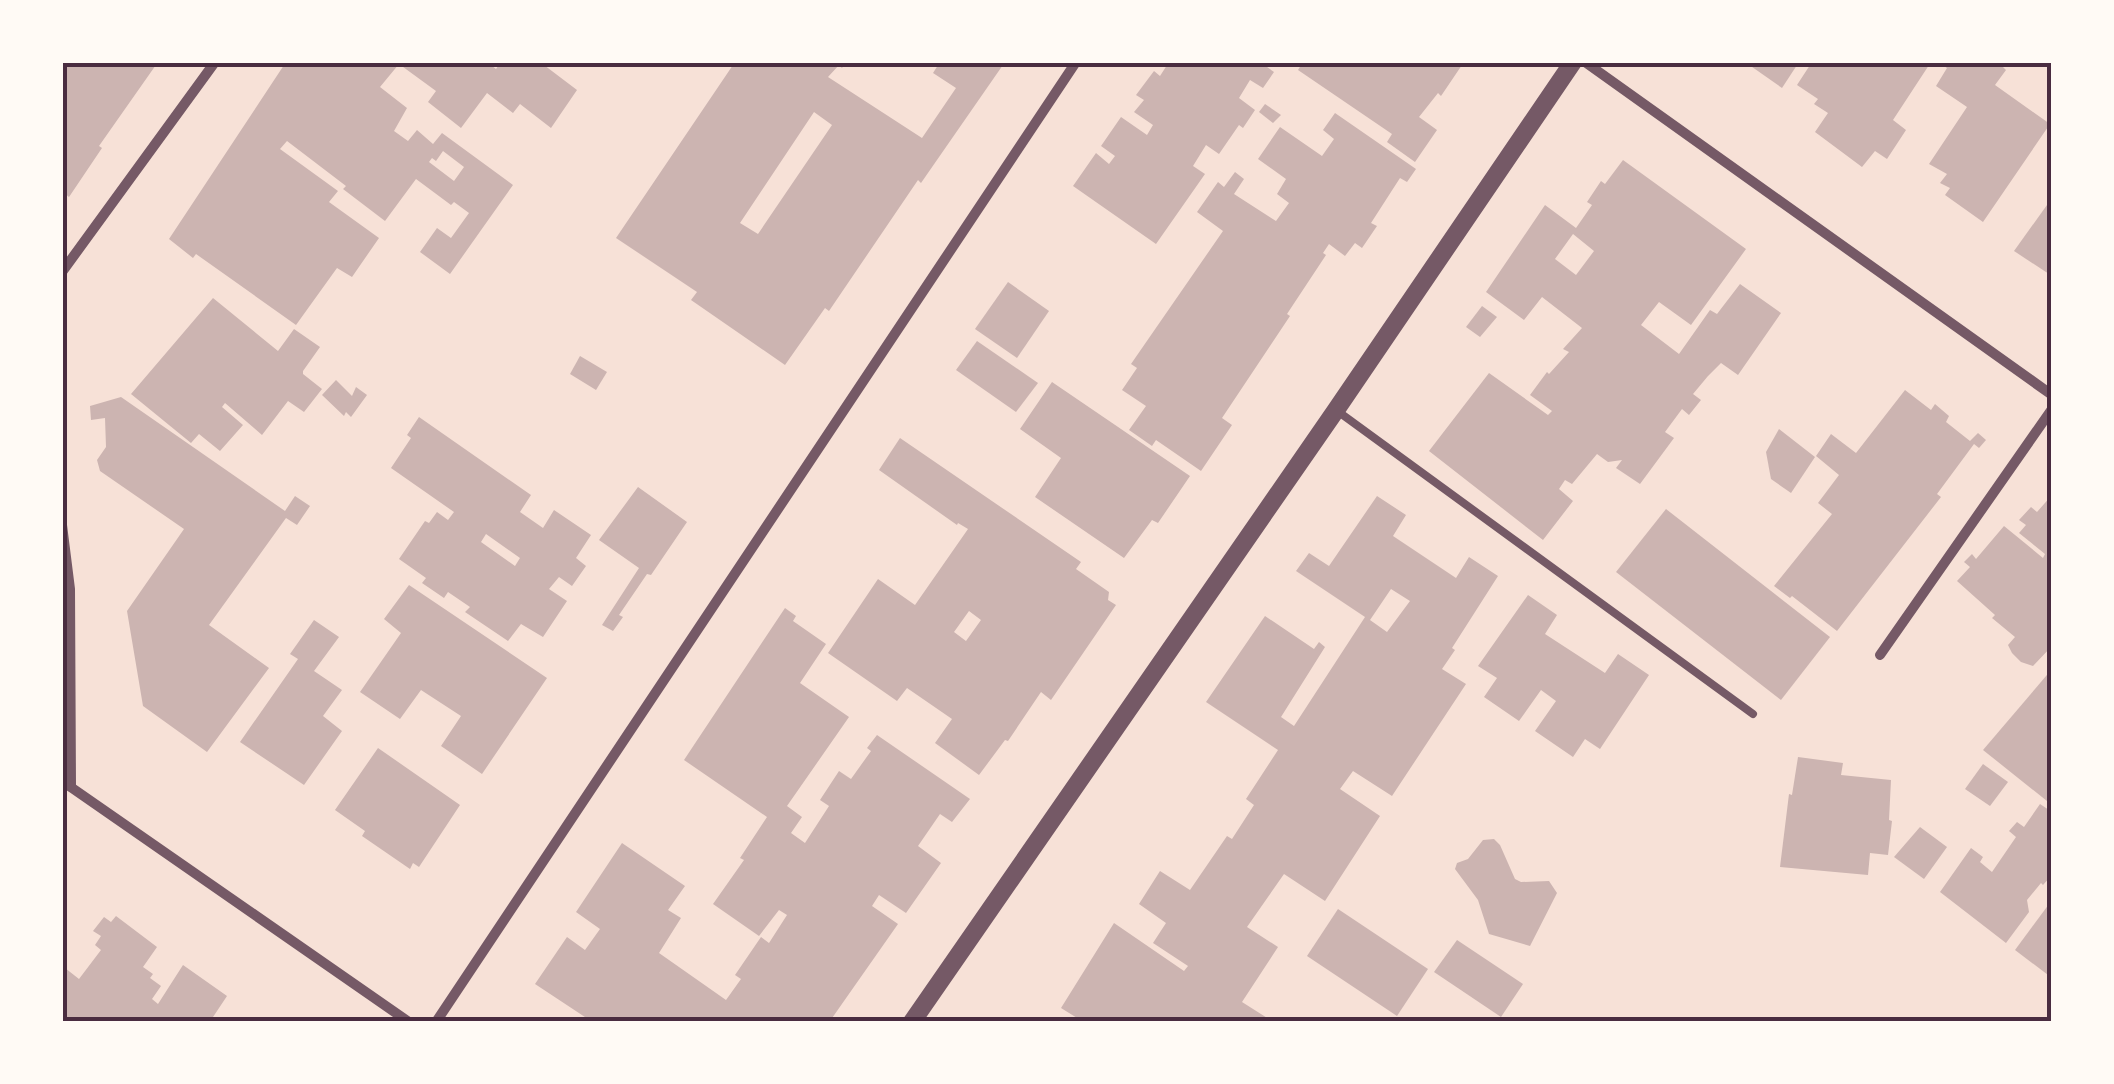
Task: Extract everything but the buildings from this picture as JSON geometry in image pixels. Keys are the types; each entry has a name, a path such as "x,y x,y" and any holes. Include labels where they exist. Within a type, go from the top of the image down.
{"street":[{"path":"62,272 215,62"},
{"path":"436,1022 1076,62"},
{"path":"912,1022 1573,62"},
{"path":"1585,62 2052,395"},
{"path":"1880,655 2052,409"},
{"path":"62,525 70,589 67,784 410,1022"}],"lane":[{"path":"1336,410 1754,714"}]}
